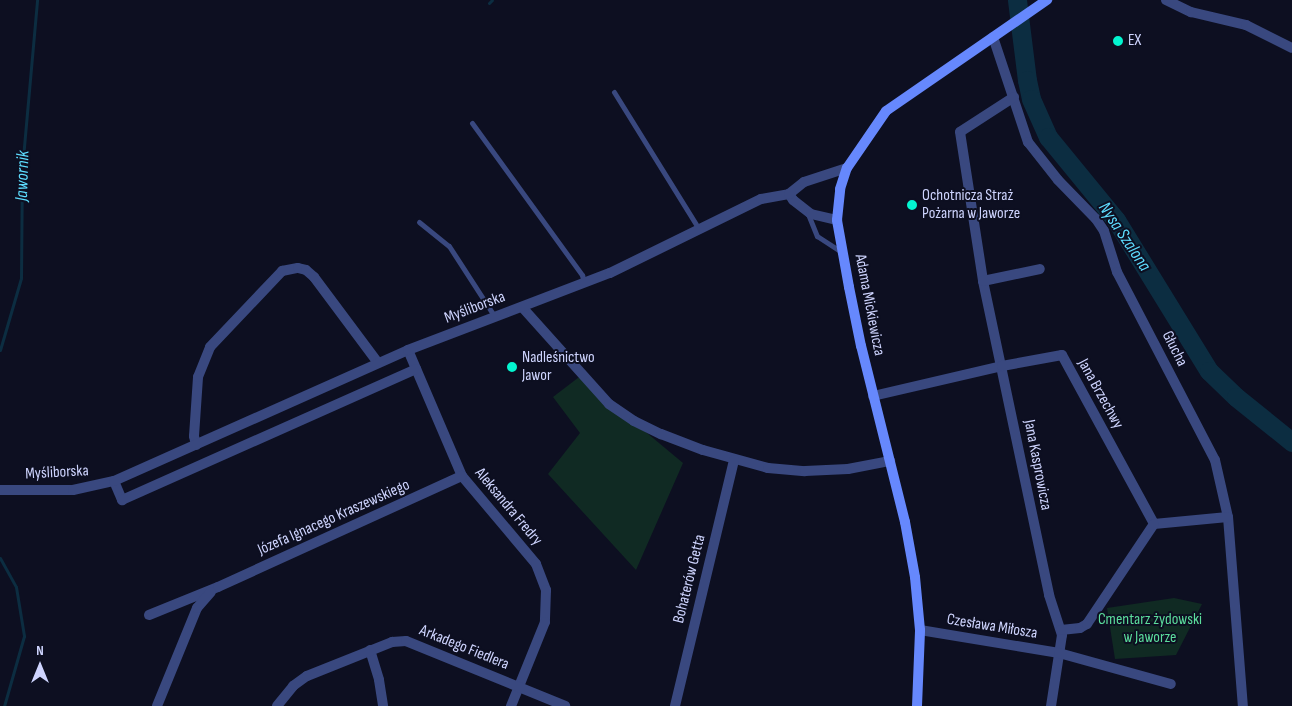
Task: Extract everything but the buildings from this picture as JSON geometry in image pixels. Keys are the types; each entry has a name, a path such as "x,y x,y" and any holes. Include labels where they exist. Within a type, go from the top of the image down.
{"main road":[{"name":"Adama Mickiewicza","path":"917,706 920,630 915,577 890,461 873,396 843,253 838,220 840,189 847,168 886,111 1046,1"}],"street":[{"path":"1166,0 1191,12 1246,25 1292,48"},
{"name":"Głucha","path":"996,35 1028,142 1042,162 1104,231 1117,272 1215,460 1228,516 1243,706"},
{"name":"Jana Kasprowicza","path":"1014,97 960,132 983,282 1049,595 1061,630 1059,653"},
{"name":"Myśliborska","path":"0,490 73,490 95,487 114,481 408,350 610,273 761,199 788,194 804,182 847,168"},
{"path":"788,194 807,211 825,218 838,220"},
{"path":"196,444 194,436 198,378 210,347 282,270 298,268 306,270 314,277 378,363"},
{"path":"983,282 1040,269"},
{"path":"522,307 609,404 634,421 660,434 734,460 768,468 805,471 848,469 890,461"},
{"name":"Aleksandra Fredry","path":"408,350 462,476 536,564 546,590 545,622 511,706"},
{"name":"Jana Brzechwy","path":"873,396 1002,366 1062,355 1154,524"},
{"path":"114,481 122,500 416,369"},
{"name":"Bohaterów Getta","path":"675,706 734,460"},
{"name":"Józefa Ignacego Kraszewskiego","path":"149,615 218,587 462,476"},
{"path":"1061,630 1080,628 1087,624 1154,524 1228,516"},
{"name":"Józefa Ignacego Kraszewskiego","path":"157,706 197,608 205,597 218,587"},
{"name":"Czesława Miłosza","path":"920,630 1059,653 1171,684"},
{"name":"Arkadego Fiedlera","path":"276,706 293,686 307,676 392,642 406,641 565,706"},
{"path":"370,650 379,680 383,706"},
{"path":"1052,706 1059,653"}],"lane":[{"path":"614,92 699,229"},
{"path":"472,123 582,275 584,283"},
{"path":"807,211 817,236 843,253"},
{"path":"419,222 450,246 495,317"}],"green space":[{"path":"583,374 599,393 683,463 636,570 548,474 580,433 553,397"},
{"name":"Cmentarz żydowski w Jaworze","path":"1174,598 1202,604 1176,655 1115,659 1107,608"}],"waterway":[{"name":"Jawornik","path":"0,350 21,278 22,169 37,0"},
{"path":"489,3 492,0"},
{"name":"Nysa Szalona","path":"1017,0 1031,99 1048,137 1116,220 1209,371 1236,397 1292,442"},
{"name":"Jawornik","path":"0,558 16,587 24,636 4,706"}],"place":[{"name":"EX","path":"1118,41"},
{"name":"Ochotnicza Straż Pożarna w Jaworze","path":"912,205"},
{"name":"Nadleśnictwo Jawor","path":"512,367"}]}
